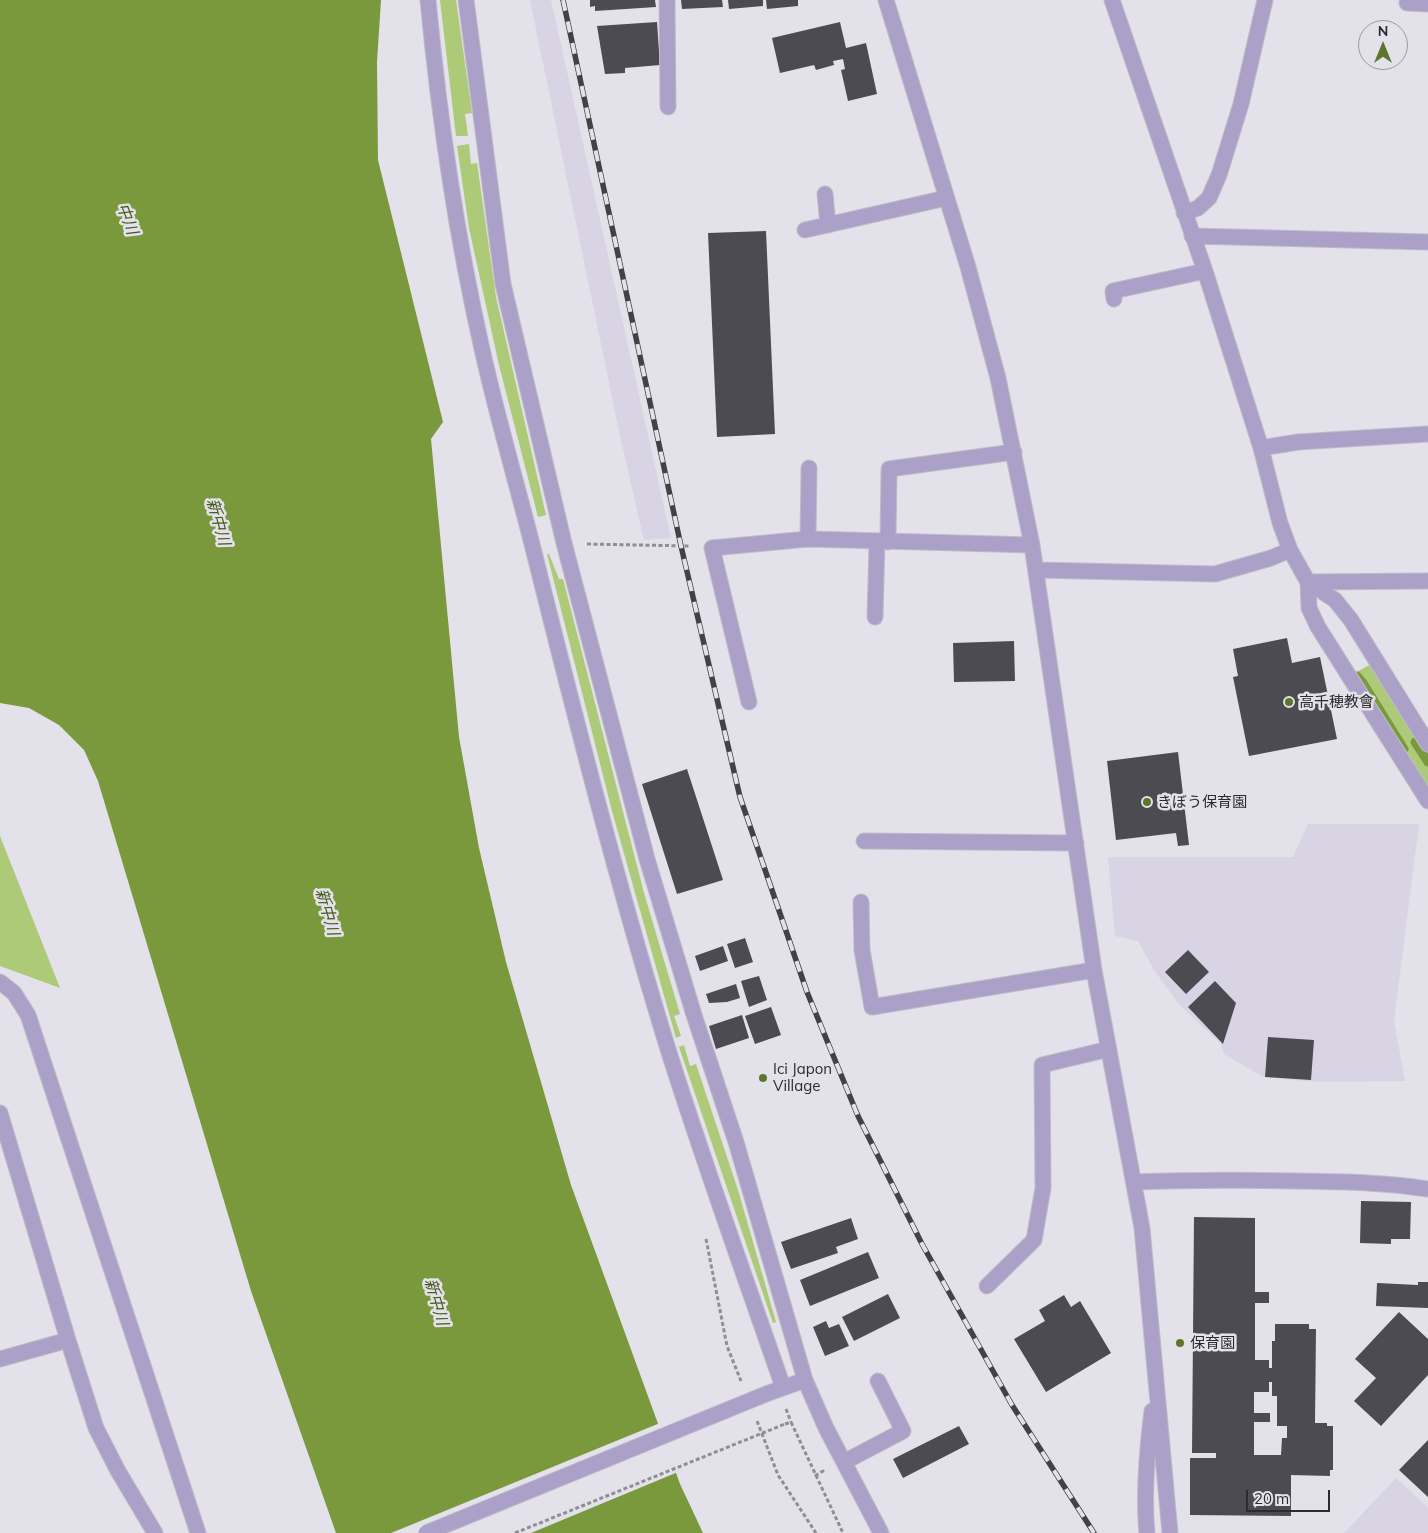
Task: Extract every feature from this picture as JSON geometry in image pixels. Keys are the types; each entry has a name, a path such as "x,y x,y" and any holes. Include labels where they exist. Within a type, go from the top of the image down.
{"street":[{"path":"428,0 437,96 458,230 482,350 551,624 613,864 667,1046 708,1173 783,1387"},
{"path":"466,0 503,284 564,544 647,859 694,1015 736,1142 805,1380 817,1411 882,1533"},
{"path":"667,0 668,107"},
{"path":"886,0 968,267 998,378 1032,545 1094,970 1134,1182 1146,1260 1170,1533"},
{"path":"1112,0 1205,271 1261,448 1280,523 1290,550 1308,582 1335,600 1351,620 1428,744"},
{"path":"1184,213 1198,208 1209,198 1219,175 1241,104 1265,0"},
{"path":"1407,3 1428,4"},
{"path":"825,194 828,225"},
{"path":"806,230 946,198"},
{"path":"1192,236 1428,242"},
{"path":"1114,299 1113,291 1205,271"},
{"path":"1261,448 1298,442 1428,434"},
{"path":"875,617 889,469 1014,452"},
{"path":"808,539 809,468"},
{"path":"749,702 712,548 808,539 1032,545"},
{"path":"1036,570 1214,574 1271,558 1290,550"},
{"path":"1308,582 1428,581"},
{"path":"1308,582 1309,608 1318,627 1428,801"},
{"path":"864,841 1076,844"},
{"path":"862,902 862,950 872,1006 1094,970"},
{"path":"0,982 14,992 28,1015 198,1533"},
{"path":"987,1286 1034,1240 1043,1188 1042,1065 1109,1049"},
{"path":"0,1112 3,1134 96,1428 155,1533"},
{"path":"1134,1182 1225,1180 1338,1182 1428,1189"},
{"path":"0,1360 68,1340"},
{"path":"1147,1533 1148,1447 1156,1378"},
{"path":"426,1533 783,1387 805,1380"},
{"path":"844,1462 903,1431 878,1381"}],"path":[{"path":"564,544 695,545 712,548"},
{"path":"706,1238 727,1346"},
{"path":"785,1406 843,1533"},
{"path":"514,1533 791,1422"},
{"path":"778,1475 816,1533"}],"shaded area":[{"path":"440,0 456,0 472,113 465,114 468,136 456,136"},
{"path":"530,0 551,0 671,538 644,540 620,436"},
{"path":"469,144 471,164 477,163 496,297 546,515 538,517 499,365 469,228 457,146"},
{"path":"547,554 549,554 559,579 563,579 644,893 680,1014 674,1016 681,1036 676,1038 612,811"},
{"path":"1375,662 1428,748 1428,798 1351,675"},
{"path":"1308,824 1419,824 1394,1021 1405,1081 1317,1082 1263,1077 1224,1054 1221,1044 1178,1003 1154,970 1138,941 1115,936 1108,857 1293,857"},
{"path":"0,836 60,988 0,966"},
{"path":"684,1045 690,1066 696,1064 738,1190 776,1322 773,1323 679,1047"},
{"path":"1396,1478 1428,1507 1428,1533 1344,1533"}],"water":[{"path":"0,0 381,0 377,62 378,160 443,422 431,439 459,737 479,848 506,962 571,1185 680,1484 703,1533 336,1533 251,1291 98,781 84,750 59,725 29,708 0,703"}],"pier":[{"path":"660,1423 678,1472 531,1533 391,1533"}],"building":[{"path":"590,0 655,0 656,7 595,11 595,6 590,7"},
{"path":"681,0 722,0 723,7 682,9"},
{"path":"728,0 763,0 763,6 729,9"},
{"path":"766,0 798,0 798,6 767,9"},
{"path":"657,22 660,65 625,68 625,73 605,74 597,26"},
{"path":"840,22 846,48 866,43 877,94 848,101 841,70 845,69 843,59 833,61 834,65 816,70 814,65 780,73 772,38"},
{"path":"766,231 775,434 717,437 708,233"},
{"path":"1287,638 1292,663 1320,657 1337,739 1249,756 1233,677 1238,676 1233,649"},
{"path":"1014,641 1015,681 954,682 953,643"},
{"path":"1178,752 1189,845 1178,846 1176,833 1116,840 1107,761"},
{"path":"687,769 723,880 677,894 642,784"},
{"path":"745,938 753,962 735,968 727,944"},
{"path":"723,946 728,961 700,971 695,956"},
{"path":"1188,950 1209,972 1186,994 1165,972"},
{"path":"759,976 767,1000 749,1007 741,981"},
{"path":"1215,981 1236,1003 1223,1044 1188,1007"},
{"path":"736,984 740,998 727,1002 709,1003 706,994"},
{"path":"771,1007 781,1035 755,1044 745,1016"},
{"path":"742,1015 749,1038 716,1049 709,1026"},
{"path":"1268,1037 1314,1040 1311,1080 1265,1077"},
{"path":"1361,1201 1411,1202 1410,1239 1391,1239 1391,1244 1360,1243"},
{"path":"1194,1217 1255,1218 1255,1292 1269,1292 1269,1303 1255,1303 1255,1360 1269,1360 1269,1368 1272,1368 1272,1341 1275,1341 1275,1324 1309,1324 1309,1329 1316,1329 1315,1423 1327,1423 1327,1426 1333,1426 1333,1470 1330,1470 1330,1476 1291,1475 1291,1516 1190,1515 1190,1458 1216,1458 1216,1453 1192,1453","holes":["1269,1382 1272,1382 1272,1396 1277,1396 1277,1426 1287,1426 1287,1438 1282,1438 1281,1455 1254,1455 1254,1422 1270,1422 1270,1413 1254,1413 1254,1392 1269,1392"]},
{"path":"851,1218 858,1239 836,1247 838,1253 791,1269 781,1242"},
{"path":"868,1252 879,1278 810,1306 800,1280"},
{"path":"1418,1282 1428,1282 1428,1308 1376,1306 1377,1283 1418,1285"},
{"path":"888,1294 900,1318 854,1341 842,1317"},
{"path":"1064,1295 1071,1307 1080,1301 1111,1353 1046,1392 1014,1339 1045,1321 1039,1310"},
{"path":"1399,1312 1428,1339 1428,1375 1381,1426 1354,1401 1376,1378 1355,1359"},
{"path":"826,1321 829,1328 839,1324 849,1346 825,1356 813,1327"},
{"path":"959,1426 969,1444 903,1478 893,1459"},
{"path":"1428,1440 1428,1497 1399,1470"}],"waterway":[{"path":"1357,676 1404,749"},
{"path":"1415,742 1428,762"}],"railway":[{"path":"563,0 681,546 740,797 807,992 858,1116 922,1244 1012,1405 1094,1533"}],"place":[{"name":"高千穂教會","path":"1289,702"},
{"name":"きぼう保育園","path":"1147,802"},
{"name":"Ici Japon Village","path":"763,1078"},
{"name":"保育園","path":"1180,1343"}],"water label":[{"name":"中川","path":"127,219"},
{"name":"新中川","path":"218,522"},
{"name":"新中川","path":"327,912"},
{"name":"新中川","path":"436,1302"}]}
